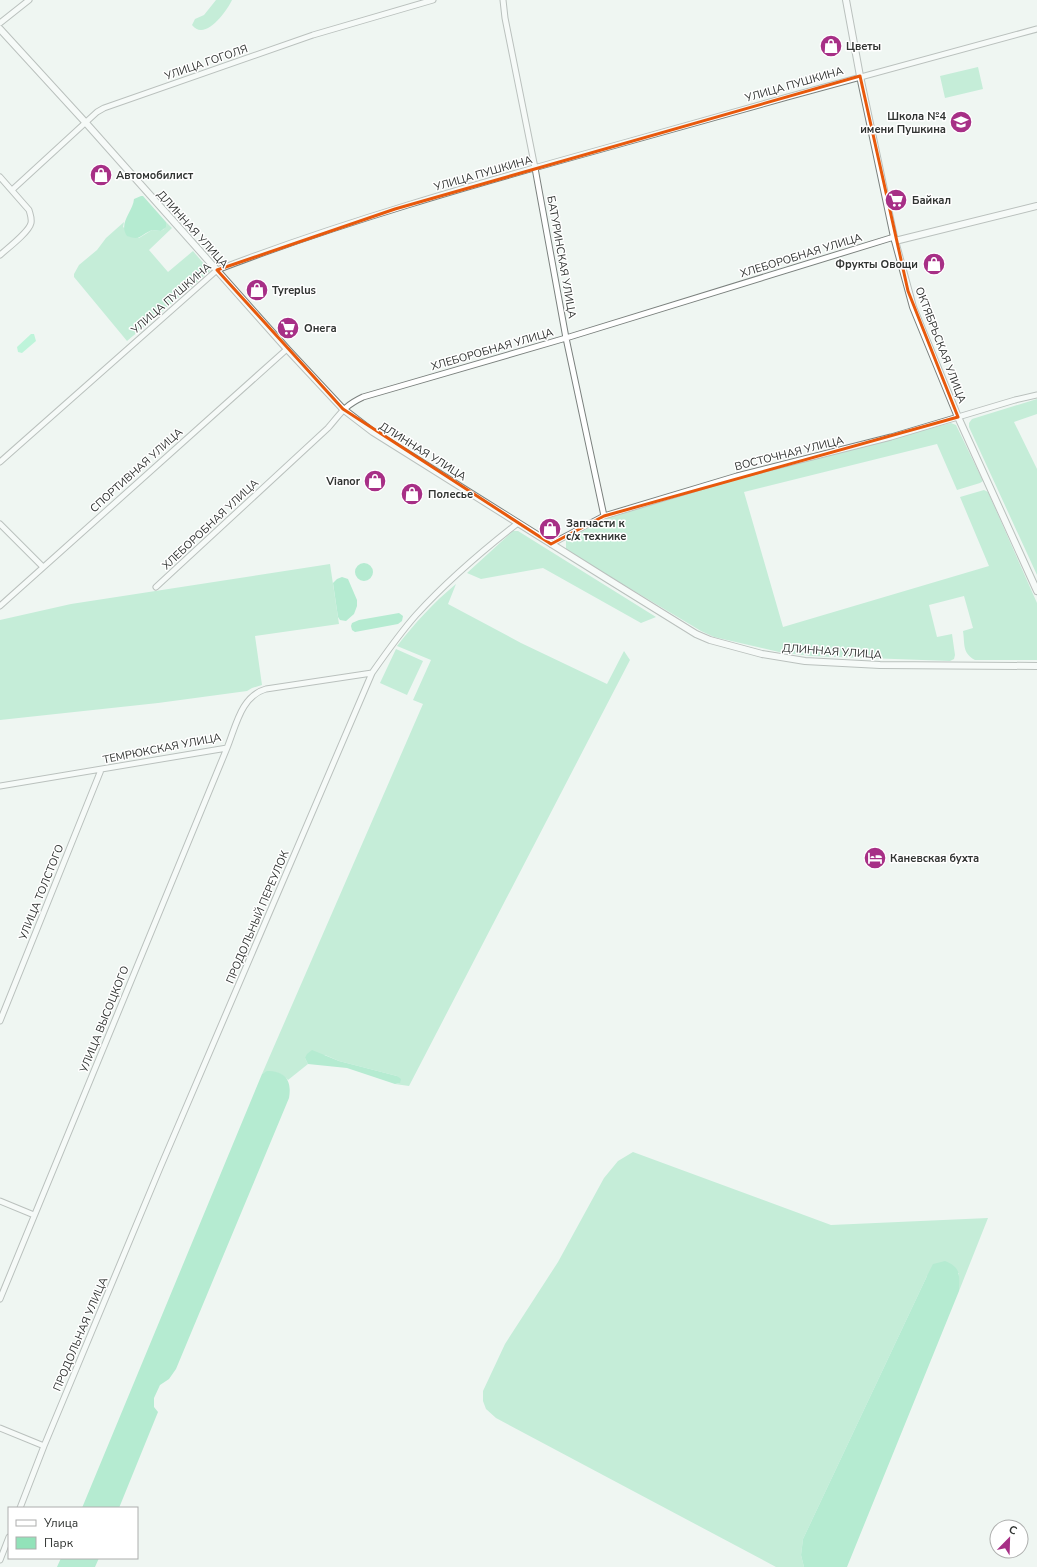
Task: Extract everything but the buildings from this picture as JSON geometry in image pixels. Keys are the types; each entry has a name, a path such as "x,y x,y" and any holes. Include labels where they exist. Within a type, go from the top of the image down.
{"street":[{"path":"0,23 29,0"},
{"name":"УЛИЦА ГОГОЛЯ","path":"12,190 97,112 104,108 313,35 433,0"},
{"name":"БАТУРИНСКАЯ УЛИЦА","path":"503,0 505,18 536,168 566,338 604,516"},
{"name":"ОКТЯБРЬСКАЯ УЛИЦА","path":"846,0 860,76 895,239 913,307 958,417 1037,591"},
{"name":"ДЛИННАЯ УЛИЦА","path":"0,29 86,123 287,349 343,409 373,432 696,634 732,647 762,654 805,661 873,664 1037,666"},
{"name":"УЛИЦА ПУШКИНА","path":"0,462 216,270 257,254 395,209 860,76 1037,29"},
{"path":"0,177 29,210 31,216 31,224 27,230 0,255"},
{"name":"ХЛЕБОРОБНАЯ УЛИЦА","path":"156,587 328,428 343,409 363,397 566,338 895,239 1037,206"},
{"name":"СПОРТИВНАЯ УЛИЦА","path":"0,606 287,349"},
{"name":"ВОСТОЧНАЯ УЛИЦА","path":"551,544 604,516 738,476 891,437 1015,400 1037,395"},
{"path":"372,673 403,630 417,614 476,557 518,523"},
{"path":"0,524 43,567"},
{"name":"ТЕМРЮКСКАЯ УЛИЦА","path":"0,786 227,748 244,704 255,693 266,689 372,673"},
{"name":"ПРОДОЛЬНЫЙ ПЕРЕУЛОК","path":"160,1168 372,673"},
{"name":"УЛИЦА ВЫСОЦКОГО","path":"0,1299 227,748"},
{"name":"УЛИЦА ТОЛСТОГО","path":"0,1021 101,770"},
{"name":"ПРОДОЛЬНАЯ УЛИЦА","path":"20,1507 44,1446 160,1168"},
{"path":"0,1201 34,1215"},
{"path":"0,1428 44,1446"},
{"path":"0,1560 8,1540"}],"highlighted area":[{"path":"860,76 908,291 958,417 604,516 551,544 343,409 217,270 395,209"}],"green space":[{"path":"216,0 232,0 221,17 215,23 203,30 197,29 192,25 195,19 204,15"},
{"path":"978,67 983,89 945,98 940,76"},
{"path":"124,222 123,227 139,238 152,230 161,231 164,229 166,222 172,228 149,250 168,272 193,251 210,271 127,341 74,277 79,265 97,250 106,238"},
{"path":"1037,399 1037,414 1014,422 1037,469 1037,575 969,427 969,423 972,419"},
{"path":"951,423 956,425 983,481 980,483 957,490 937,444 744,492 783,627 989,566 960,497 984,490 988,492 1037,603 1037,660 975,660 971,657 965,648 963,631 973,628 964,596 929,605 937,637 952,634 955,655 954,659 950,661 812,656 779,652 714,637 701,631 566,549 566,540 608,518 738,479"},
{"path":"513,531 518,531 656,617 641,623 543,568 481,579 467,573"},
{"path":"330,564 339,624 255,636 262,685 247,691 158,703 0,720 0,620 71,604"},
{"path":"456,584 448,604 521,643 607,684 624,651 630,660 409,1086 395,1084 400,1083 397,1076 339,1061 325,1055 305,1058 308,1064 288,1080 283,1075 276,1072 262,1074 423,704 413,700 431,660 397,646 425,613"},
{"path":"396,649 423,661 407,695 380,683"},
{"path":"633,1152 831,1225 988,1218 959,1291 959,1273 927,1276 803,1539 801,1555 804,1567 776,1567 496,1418 486,1409 483,1401 483,1391 505,1344 558,1262 604,1178 618,1161"}],"shaded area":[{"path":"143,196 166,222 166,227 161,231 152,230 138,238 135,238 127,236 124,227 134,199"},
{"path":"31,334 34,334 36,341 22,353 18,352 17,347"},
{"path":"364,563 370,566 373,572 370,578 364,581 358,578 355,572 358,566"},
{"path":"342,577 348,579 357,600 357,606 354,614 346,621 340,620 338,617 333,583"},
{"path":"399,613 403,616 402,621 398,624 355,632 352,630 352,623 359,620"},
{"path":"312,1050 339,1061 397,1076 401,1079 400,1083 395,1084 347,1068 308,1064 305,1058"},
{"path":"267,1071 274,1071 283,1075 290,1087 289,1098 176,1369 169,1379 160,1385 154,1398 154,1407 158,1412 119,1507 82,1507 262,1074"},
{"path":"945,1261 957,1269 959,1276 959,1291 847,1567 804,1567 801,1555 803,1539 933,1264"},
{"path":"61,1559 99,1559 95,1567 57,1567"}],"place":[{"name":"Цветы","path":"831,46"},
{"name":"Школа №4 имени Пушкина","path":"961,122"},
{"name":"Автомобилист","path":"101,175"},
{"name":"Байкал","path":"896,200"},
{"name":"Фрукты Овощи","path":"934,264"},
{"name":"Tyreplus","path":"257,290"},
{"name":"Онега","path":"288,328"},
{"name":"Vianor","path":"375,481"},
{"name":"Полесье","path":"412,494"},
{"name":"Запчасти к с/х технике","path":"550,529"},
{"name":"Каневская бухта","path":"875,858"}]}
